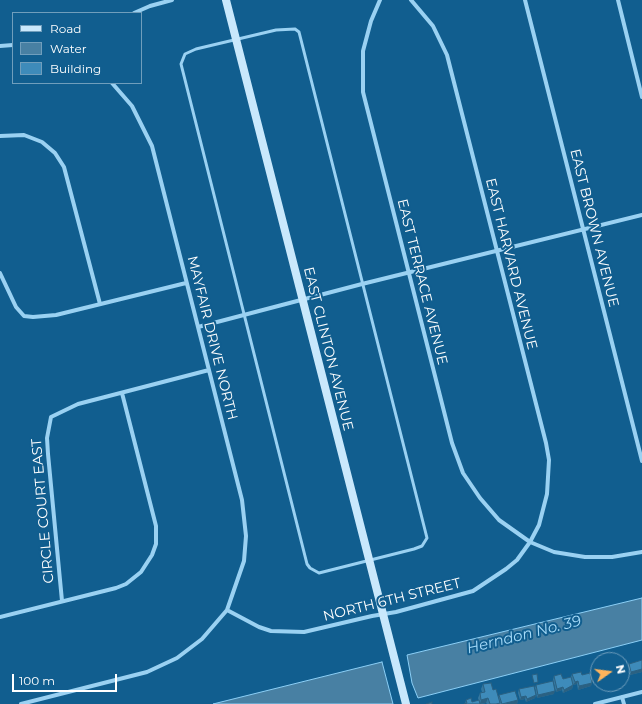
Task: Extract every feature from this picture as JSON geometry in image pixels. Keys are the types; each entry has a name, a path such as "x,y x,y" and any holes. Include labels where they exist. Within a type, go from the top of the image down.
{"main road":[{"name":"EAST CLINTON AVENUE","path":"226,0 406,704"}],"street":[{"path":"136,12 150,6 172,0"},
{"name":"EAST TERRACE AVENUE","path":"380,0 371,21 363,51 363,92 452,443 463,473 480,498 499,520 530,542"},
{"name":"EAST HARVARD AVENUE","path":"411,0 433,26 447,56 546,443 549,479 544,509 530,542"},
{"name":"EAST BROWN AVENUE","path":"526,0 642,461"},
{"path":"618,0 642,97"},
{"path":"0,46 12,45"},
{"name":"MAYFAIR DRIVE NORTH","path":"113,84 125,96 136,112 152,146 242,500 246,526 244,561 228,610"},
{"path":"0,136 13,134 34,138 49,147 60,160 67,175 100,304"},
{"path":"198,327 408,272 642,215"},
{"path":"0,273 16,307 24,316 45,317 186,284"},
{"name":"CIRCLE COURT EAST","path":"62,601 48,454 47,438 50,417 78,404 209,370"},
{"path":"0,617 116,588 126,584 147,564 156,544 155,518 122,393"},
{"path":"530,542 554,552 592,557 612,558 642,552"},
{"name":"NORTH 6TH STREET","path":"228,610 259,627 271,631 288,633 314,631 447,599 473,591 495,578 517,560 530,542"},
{"path":"21,704 136,675 162,666 190,649 202,639 228,610"},
{"path":"595,704 642,692"},
{"path":"622,697 624,704"}],"lane":[{"path":"295,29 299,32 362,284 427,538 422,546 414,549 369,559 319,573 310,568 181,64 183,57 188,52 276,30 295,29"}],"water":[{"name":"Herndon No. 39","path":"642,598 642,640 596,652 590,652 590,653 418,698 412,683 407,655"},
{"path":"382,662 393,704 213,704"}],"building":[{"path":"642,660 642,669 631,672 630,664"},
{"path":"581,672 582,675 590,673 590,683 579,686 578,681 575,682 572,674"},
{"path":"537,674 538,682 534,683 532,675"},
{"path":"561,674 563,679 571,677 573,685 564,690 563,687 557,689 554,676"},
{"path":"553,681 555,691 538,695 536,685"},
{"path":"491,683 493,690 496,689 500,703 490,704 488,698 481,700 480,693 485,692 483,684"},
{"path":"534,686 536,695 527,699 526,696 521,697 519,689"},
{"path":"515,691 518,700 502,704 499,695"},
{"path":"471,698 472,702 479,700 480,704 464,704 467,703 466,700"}]}
